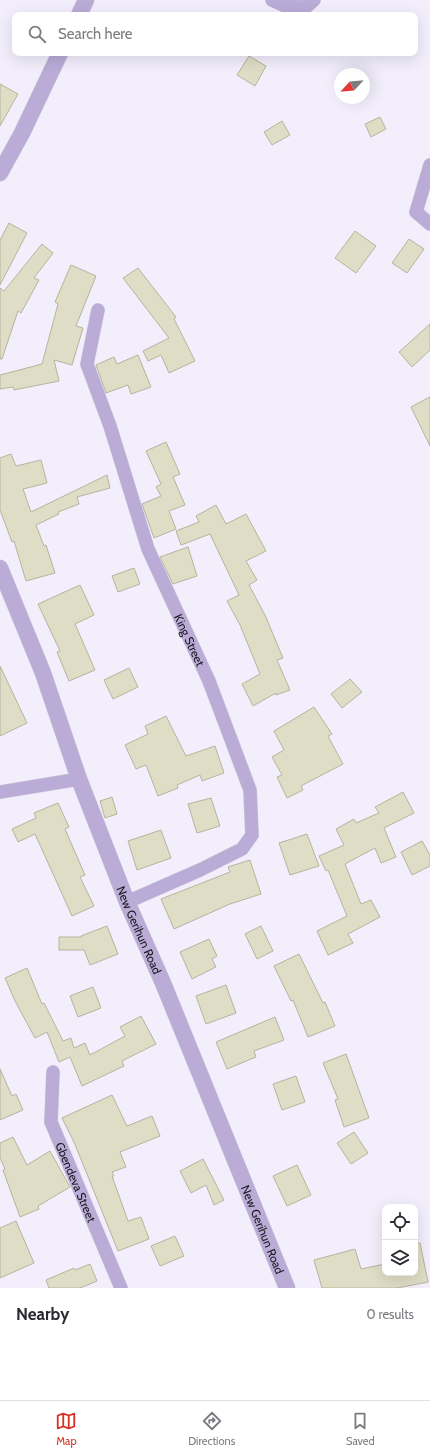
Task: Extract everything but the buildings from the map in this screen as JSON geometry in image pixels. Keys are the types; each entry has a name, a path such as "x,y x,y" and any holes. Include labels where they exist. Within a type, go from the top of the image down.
{"street":[{"path":"80,12 86,0"},
{"path":"272,0 285,6 306,7 314,0"},
{"path":"0,173 22,133 59,56"},
{"path":"430,165 416,212 430,224"},
{"name":"King Street","path":"98,310 87,364 110,426 148,550 208,681 250,790 252,835 242,849 200,870 127,902"},
{"name":"New Gerihun Road","path":"0,568 43,673 79,779 127,902 164,983 287,1288"},
{"path":"0,792 79,779"},
{"name":"Gbendeva Street","path":"53,1072 51,1122 121,1288"}]}
